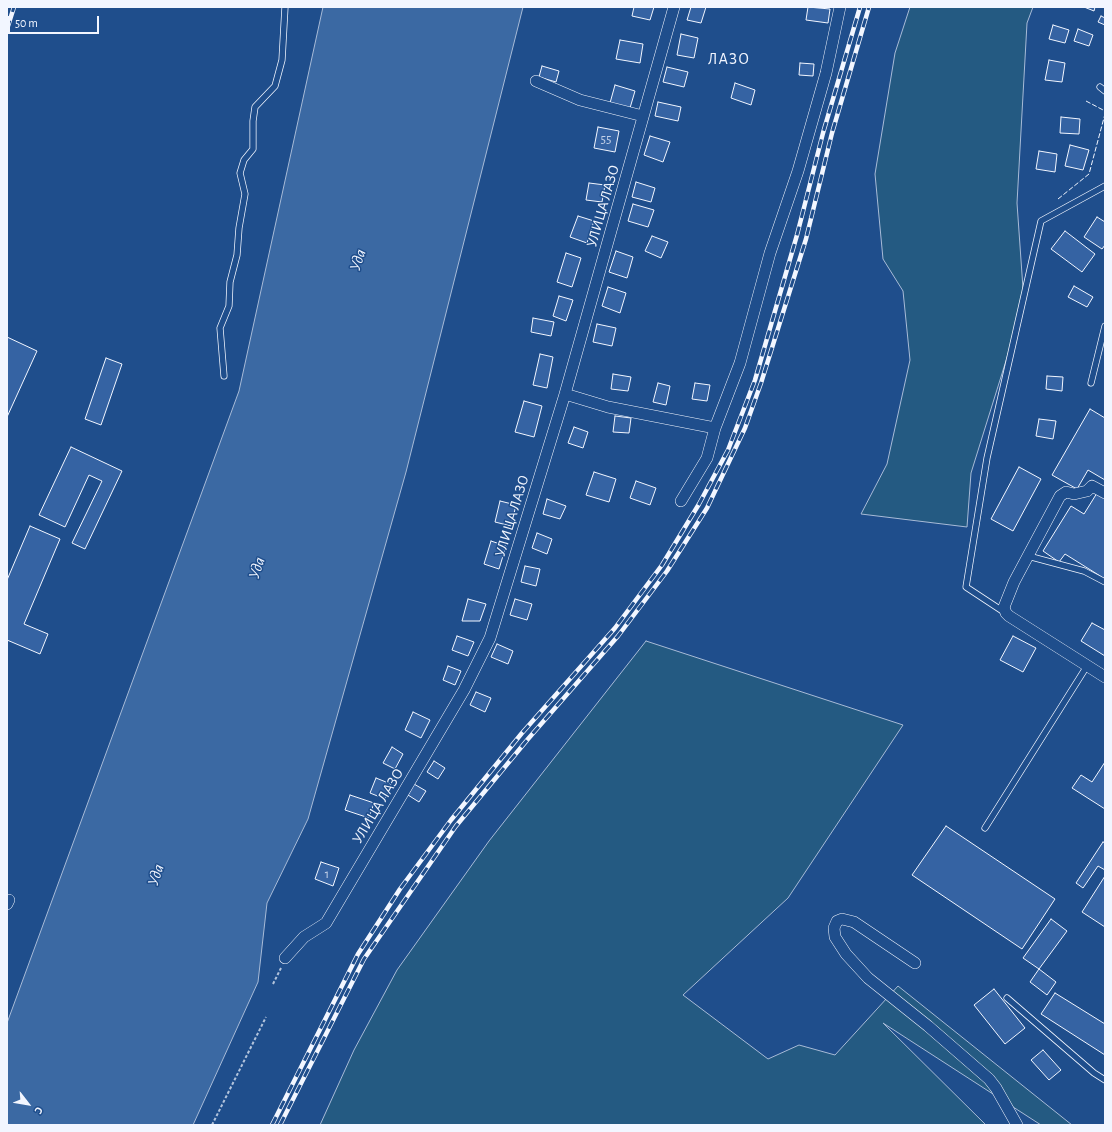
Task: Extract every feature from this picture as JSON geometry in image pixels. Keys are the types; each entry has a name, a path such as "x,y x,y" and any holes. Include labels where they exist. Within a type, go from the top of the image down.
{"street":[{"name":"УЛИЦА ЛАЗО","path":"286,958 304,937 326,923 464,690 490,638 566,394 674,7"},
{"path":"681,501 707,458 715,428 740,363 770,253 798,171 826,73 840,7"},
{"path":"536,81 580,100 643,116"},
{"path":"566,394 608,407 715,428"},
{"path":"1101,491 1092,486 1087,491 1074,494 1066,492 1060,496 1028,556 1004,607 1006,613 1105,677"},
{"path":"916,963 854,922 842,919 837,921 834,928 835,936 846,954 868,978 928,1026 989,1079 996,1088 1017,1125"}],"lane":[{"path":"224,376 220,328 229,306 230,282 237,255 239,228 245,194 240,172 244,160 253,149 253,121 255,107 276,86 282,60 285,7"},
{"path":"1006,613 966,587 987,458 1041,221 1105,186"},
{"path":"1091,383 1105,326"},
{"path":"1028,556 1084,571 1105,582"},
{"path":"985,828 1087,666"},
{"path":"1007,998 1094,1073 1105,1080"}],"path":[{"path":"272,984 286,958"},
{"path":"212,1125 266,1017"}],"shaded area":[{"path":"910,7 1033,7 1027,23 1017,203 1024,303 971,473 967,527 861,514 887,464 910,360 903,291 883,259 875,174 895,53"},
{"path":"646,641 903,725 788,898 683,995 768,1059 799,1045 835,1055 898,986 1072,1125 1041,1125 883,1023 986,1125 320,1125 354,1050 397,970 489,841"}],"water":[{"name":"Уда","path":"323,7 523,7 406,472 308,819 267,903 258,982 193,1125 7,1125 7,1023 239,391"}],"building":[{"path":"634,7 654,7 650,20 632,16"},
{"path":"691,7 706,7 701,23 687,20"},
{"path":"808,7 830,9 828,23 806,20"},
{"path":"1084,7 1095,7 1094,11"},
{"path":"1101,16 1105,18 1105,25 1098,22"},
{"path":"1053,25 1069,30 1065,43 1049,39"},
{"path":"1078,29 1093,35 1089,46 1074,41"},
{"path":"681,34 698,38 694,58 677,55"},
{"path":"620,40 643,44 640,63 616,59"},
{"path":"1049,60 1065,63 1062,82 1045,80"},
{"path":"800,63 814,64 813,76 799,75"},
{"path":"542,66 559,71 556,82 539,77"},
{"path":"667,67 688,72 684,87 663,82"},
{"path":"735,83 755,90 751,105 731,98"},
{"path":"615,85 635,91 630,108 610,103"},
{"path":"658,102 681,107 678,121 655,116"},
{"path":"1061,117 1080,119 1079,134 1060,133"},
{"path":"598,127 619,131 615,152 594,148"},
{"path":"650,136 670,142 663,162 644,155"},
{"path":"1070,145 1089,150 1083,170 1065,166"},
{"path":"1039,151 1057,154 1055,172 1036,169"},
{"path":"636,182 655,188 651,202 632,197"},
{"path":"589,183 605,185 602,202 586,200"},
{"path":"633,204 654,210 648,227 628,221"},
{"path":"578,216 594,221 587,243 570,237"},
{"path":"1097,217 1105,222 1105,245 1102,249 1084,237"},
{"path":"1065,231 1095,254 1082,272 1051,249"},
{"path":"652,236 668,242 661,258 645,251"},
{"path":"616,251 633,257 627,278 609,272"},
{"path":"566,253 581,258 572,287 557,282"},
{"path":"1074,286 1093,297 1087,307 1068,297"},
{"path":"608,287 626,293 620,313 602,306"},
{"path":"559,296 573,300 566,321 553,316"},
{"path":"533,318 554,322 551,336 531,332"},
{"path":"597,324 616,328 612,346 593,342"},
{"path":"7,337 37,351 7,417"},
{"path":"540,354 553,357 547,388 533,385"},
{"path":"106,358 122,364 101,425 85,419"},
{"path":"613,374 631,377 628,391 611,389"},
{"path":"1047,376 1063,377 1062,391 1046,389"},
{"path":"658,383 670,386 666,405 653,402"},
{"path":"695,383 710,385 707,401 692,399"},
{"path":"524,401 542,406 534,437 515,432"},
{"path":"1090,409 1105,418 1105,480 1088,470 1077,489 1052,475"},
{"path":"615,416 631,418 629,433 613,432"},
{"path":"1039,419 1056,421 1053,439 1036,436"},
{"path":"574,427 588,432 583,448 568,443"},
{"path":"71,447 122,471 85,549 72,543 102,481 89,475 65,527 39,515"},
{"path":"1019,467 1041,479 1013,531 991,519"},
{"path":"594,472 616,479 609,502 586,495"},
{"path":"636,481 656,488 650,505 630,498"},
{"path":"1097,493 1105,497 1105,579 1065,554 1059,562 1043,551 1071,506 1084,514"},
{"path":"547,499 566,506 560,519 543,514"},
{"path":"500,501 516,505 511,526 495,522"},
{"path":"30,526 60,539 24,624 48,634 40,654 7,640 7,580"},
{"path":"537,533 552,539 547,554 532,548"},
{"path":"491,541 506,546 499,569 484,564"},
{"path":"525,566 540,569 536,586 521,582"},
{"path":"468,599 486,604 480,621 462,621"},
{"path":"515,599 532,604 527,620 510,615"},
{"path":"1092,623 1105,630 1105,656 1081,641"},
{"path":"457,636 474,642 468,656 452,650"},
{"path":"1013,636 1036,648 1023,672 1000,660"},
{"path":"497,644 513,651 508,664 491,657"},
{"path":"448,666 461,671 455,685 443,680"},
{"path":"476,692 491,698 485,712 470,705"},
{"path":"413,712 430,720 421,738 405,730"},
{"path":"392,747 403,754 395,769 383,763"},
{"path":"434,761 445,768 438,779 427,772"},
{"path":"1105,762 1105,809 1072,788 1081,775 1092,782"},
{"path":"376,778 391,784 385,799 370,793"},
{"path":"414,784 426,791 419,802 408,795"},
{"path":"350,795 374,803 369,818 345,810"},
{"path":"946,826 1055,899 1022,949 912,875"},
{"path":"1103,842 1105,843 1105,870 1098,866 1083,888 1076,883"},
{"path":"321,862 339,868 333,886 315,879"},
{"path":"1105,876 1105,927 1082,912"},
{"path":"1051,919 1067,931 1039,969 1023,958"},
{"path":"1039,969 1056,982 1047,995 1030,982"},
{"path":"994,989 1025,1028 1005,1044 974,1005"},
{"path":"1055,993 1105,1024 1105,1055 1041,1014"},
{"path":"1043,1050 1061,1070 1049,1080 1031,1060"}],"railway":[{"path":"7,29 14,7"},
{"path":"272,1125 358,954 400,889 451,820 522,733 615,628 662,565 699,504 728,450 755,380 797,235 823,133 860,7"},
{"path":"280,1125 364,959 456,826 528,739 618,636 667,571 707,508 745,428 761,383 806,239 832,133 869,7"}],"fence":[{"path":"1086,101 1105,111"},
{"path":"1058,199 1089,174 1105,114"}],"district":[{"name":"ЛАЗО","path":"729,59"}]}
